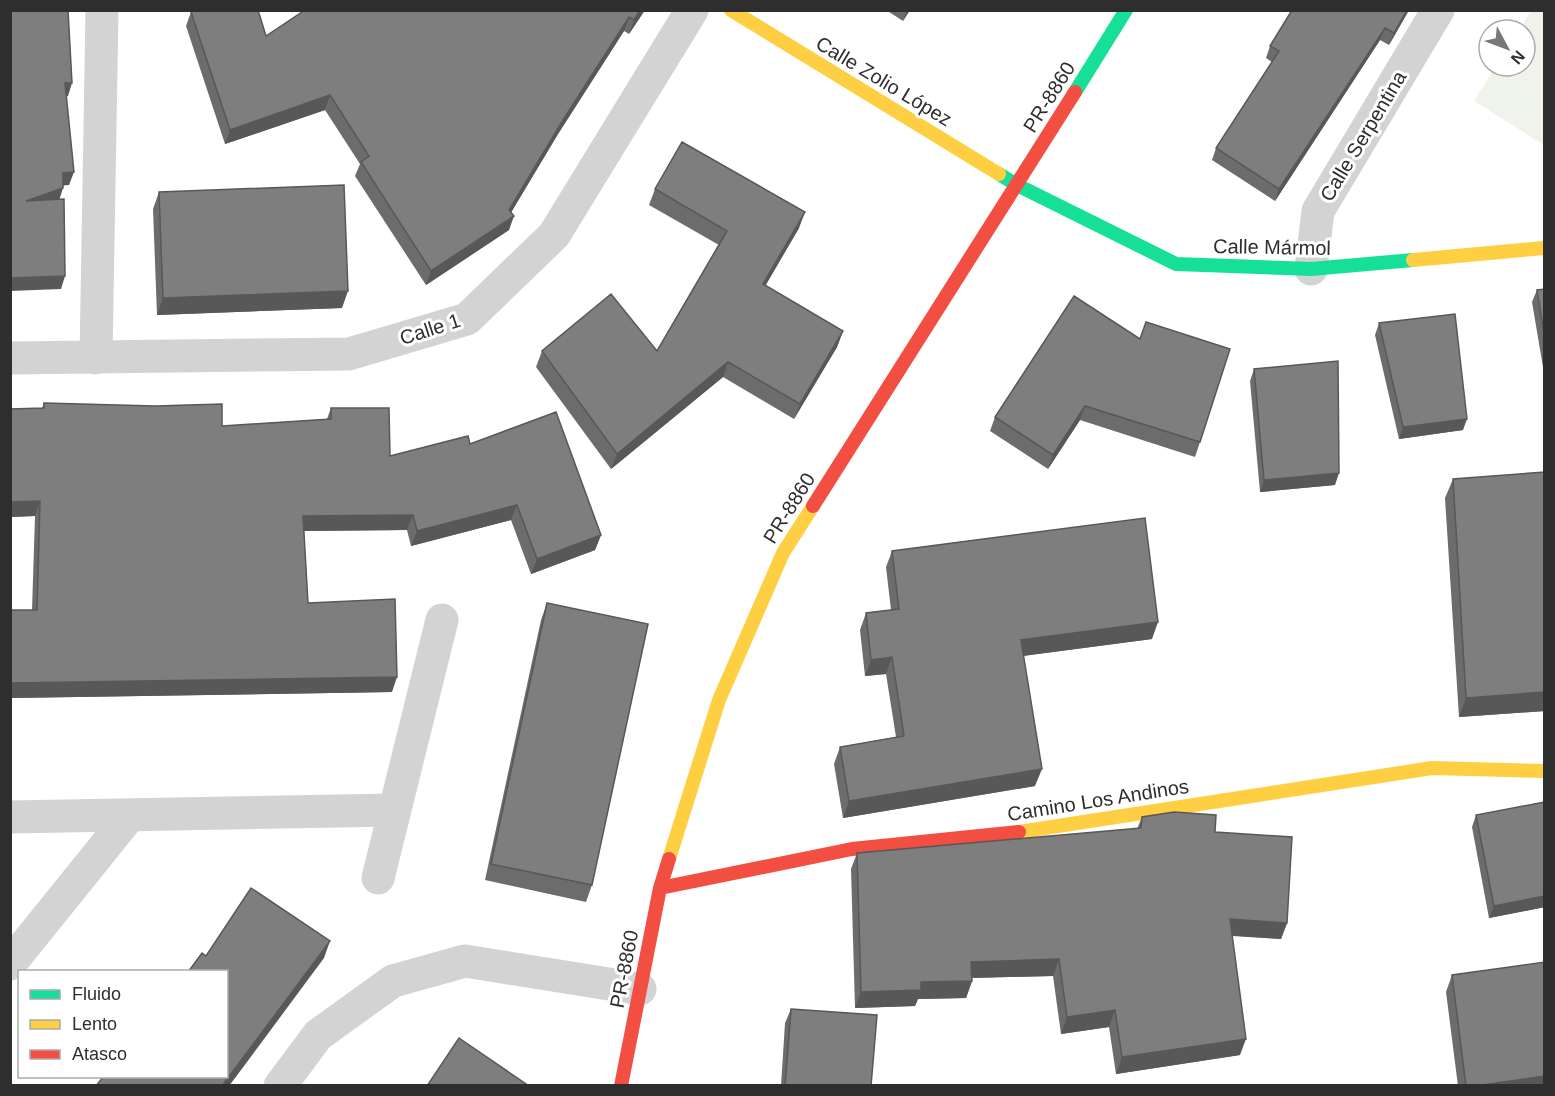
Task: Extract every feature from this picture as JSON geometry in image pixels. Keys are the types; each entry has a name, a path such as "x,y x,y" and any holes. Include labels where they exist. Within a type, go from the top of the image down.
{"street":[{"path":"96,358 102,10"},
{"name":"Calle 1","path":"10,358 349,354 467,319 554,235 692,10"},
{"name":"Calle Zolio López","path":"731,10 1017,185"},
{"name":"PR-8860","path":"621,1086 660,888 719,700 783,553 1126,10"},
{"name":"Calle Serpentina","path":"1311,269 1318,211 1438,10"},
{"name":"Calle Mármol","path":"1017,185 1176,264 1311,269 1545,248"},
{"path":"378,878 442,620"},
{"name":"Camino Los Andinos","path":"660,888 852,849 1023,832 1432,768 1545,771"},
{"path":"10,817 394,810"},
{"path":"10,964 130,815"},
{"path":"280,1086 318,1035 393,981 465,961 640,989"}],"shaded area":[{"path":"1531,11 1544,11 1544,145 1474,101 1488,78 1537,78 1537,18 1527,18"}],"building":[{"path":"10,10 68,10 72,83 65,83 74,172 63,173 63,188 26,201 64,199 65,276 10,278"},
{"path":"196,10 258,10 266,36 305,10 640,10 634,20 629,17 563,120 509,210 514,216 431,271 361,162 369,156 330,95 230,130 191,12"},
{"path":"1292,10 1407,10 1394,33 1385,28 1279,189 1216,148 1279,51 1270,46"},
{"path":"682,142 805,212 763,284 843,331 800,404 728,362 617,454 542,351 611,294 657,351 727,231 655,189"},
{"path":"344,185 348,291 163,298 159,192"},
{"path":"1545,289 1545,340 1537,290"},
{"path":"1074,296 1140,339 1146,322 1230,349 1200,442 1085,406 1053,455 995,417"},
{"path":"1455,314 1467,419 1403,427 1379,323"},
{"path":"1338,361 1339,473 1264,480 1254,369"},
{"path":"44,403 155,406 222,404 222,426 331,419 331,408 389,408 390,456 468,436 470,444 556,412 601,535 537,559 517,505 417,531 413,515 303,516 308,603 395,599 397,677 10,683 10,610 37,610 40,501 10,502 10,409 44,408"},
{"path":"1545,472 1545,692 1466,698 1453,479"},
{"path":"1145,518 1158,622 1021,640 1042,769 849,801 840,747 904,736 892,657 871,660 866,613 899,609 892,551"},
{"path":"547,603 648,624 592,885 491,864"},
{"path":"1545,802 1545,896 1494,906 1476,815"},
{"path":"1174,812 1216,815 1215,832 1292,837 1287,923 1230,919 1246,1039 1122,1057 1115,1010 1067,1017 1059,959 971,962 972,981 921,982 921,990 861,992 857,853 1141,828 1142,817"},
{"path":"251,888 330,941 228,1078 228,970 189,970 202,953 206,956"},
{"path":"1545,962 1545,1076 1466,1086 1452,975"},
{"path":"791,1009 877,1015 871,1086 785,1086"},
{"path":"459,1038 529,1086 427,1086"},
{"path":"102,1078 228,1078 222,1086 96,1086"}],"traffic: fast":[{"path":"1075,92 1126,10"},
{"path":"999,174 1176,264 1311,269 1413,260"}],"traffic: slow":[{"path":"731,10 999,174"},
{"path":"1413,260 1544,248"},
{"path":"669,859 719,700 783,553 813,506"},
{"path":"1019,832 1432,768 1544,771"}],"traffic: jam":[{"path":"813,506 1075,92"},
{"path":"660,888 852,849 1019,832"},
{"path":"621,1086 660,888 669,859"}]}
